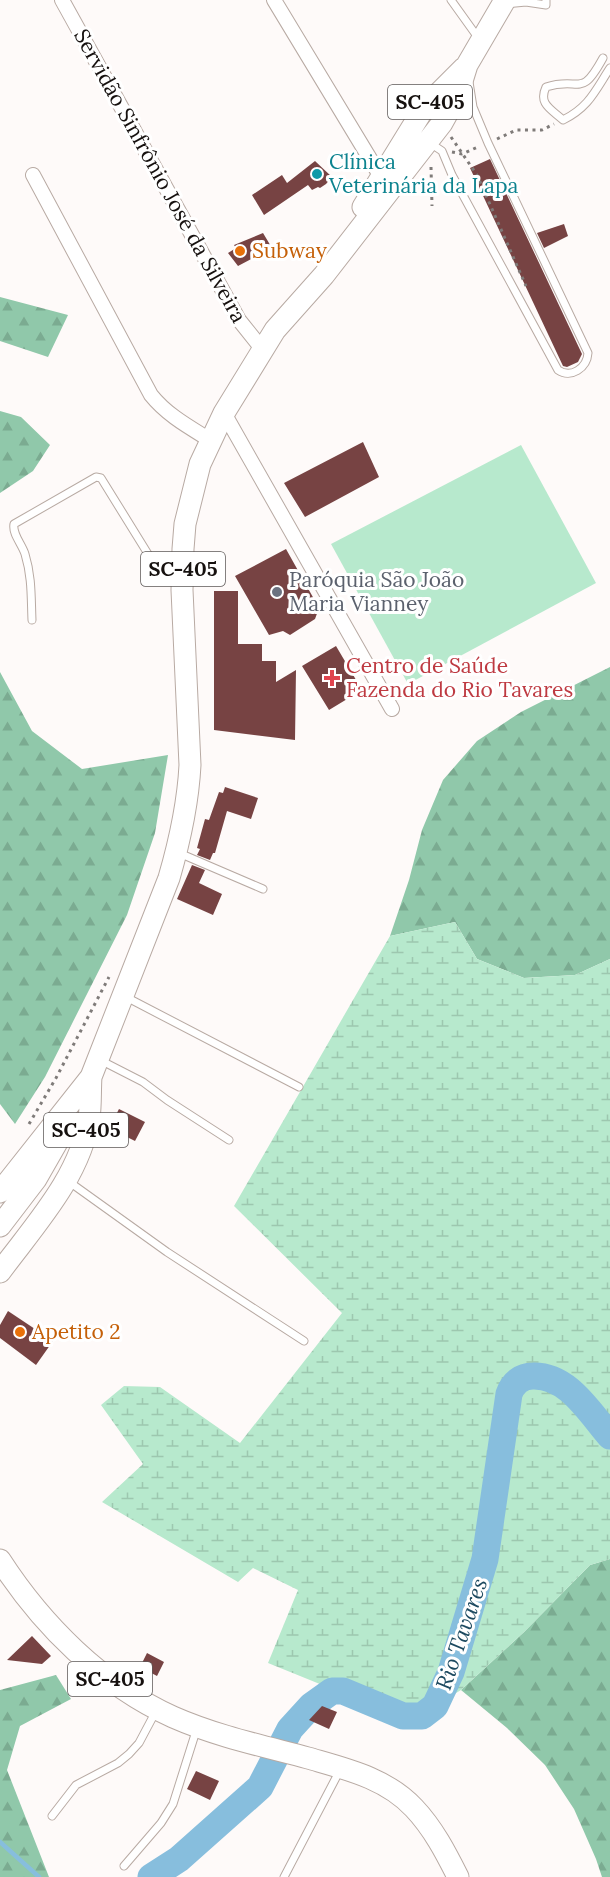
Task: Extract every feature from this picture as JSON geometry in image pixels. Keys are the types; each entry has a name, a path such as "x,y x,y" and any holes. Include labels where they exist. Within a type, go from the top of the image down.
{"main road":[{"name":"SC-405","path":"0,1226 36,1179 78,1104 123,996 177,852 187,800 189,765 182,591 185,524 198,472 210,440 224,412 275,330 324,275 419,145 424,108 467,65 503,2"},
{"name":"SC-405","path":"324,275 381,177 442,123 458,94 467,65"},
{"name":"SC-405","path":"0,1272 67,1180 80,1150 89,1119 94,1068"},
{"path":"0,1192 94,1068"},
{"name":"SC-405","path":"0,1560 17,1587 41,1616 92,1665 118,1685 157,1709 197,1726 376,1780 414,1808 432,1831 458,1877"}],"street":[{"name":"Servidão Sinfrônio José da Silveira","path":"62,0 239,320 263,350"},
{"path":"274,0 381,177"},
{"path":"33,175 151,395 159,406 210,440"},
{"path":"224,412 392,710"}],"lane":[{"path":"451,0 481,42"},
{"path":"503,2 546,5 546,0"},
{"path":"603,58 592,78 580,85 555,84 546,87 542,95 549,108 563,120 576,113 587,103 610,68"},
{"path":"419,145 558,370 563,373 576,372 586,363 588,353 488,143 473,106 467,65"},
{"path":"32,620 31,574 23,547 13,529 14,524 96,477 101,478 153,562 182,591"},
{"path":"177,852 263,889"},
{"path":"123,996 299,1087"},
{"path":"94,1068 143,1082 166,1100 229,1140"},
{"path":"67,1180 166,1252 304,1341"},
{"path":"52,1816 76,1785 118,1763 129,1754 139,1743 157,1709"},
{"path":"124,1866 161,1823 172,1804 197,1726"},
{"path":"284,1877 341,1768"}],"path":[{"path":"419,145 462,154 516,130 542,130 563,120"},
{"path":"442,123 477,175 530,293"},
{"path":"419,145 431,163 432,207"},
{"path":"29,1125 114,969"}],"green space":[{"path":"0,297 68,315 48,357 0,341"},
{"path":"0,411 21,417 50,445 33,471 0,493"},
{"path":"521,445 596,583 408,684 331,544"},
{"path":"610,667 610,959 575,975 524,978 477,959 455,922 390,936 409,880 422,830 443,780 477,741 521,712"},
{"path":"0,672 32,731 82,769 168,755 155,833 127,915 45,1077 15,1124 0,1104"},
{"path":"455,922 477,959 524,978 575,975 610,959 610,1559 590,1565 524,1632 461,1690 401,1726 337,1691 268,1663 298,1590 253,1568 238,1582 102,1502 143,1464 101,1405 124,1386 160,1387 240,1443 342,1313 234,1206 390,936"},
{"path":"610,1559 610,1877 602,1877 574,1809 545,1765 507,1728 461,1690 524,1632 590,1565"},
{"path":"56,1675 71,1699 20,1726 7,1770 49,1877 0,1877 0,1690"}],"building":[{"path":"490,159 582,354 578,362 567,367 563,366 470,168"},
{"path":"315,161 332,177 326,184 312,190 308,185 264,215 252,195 282,175 287,183"},
{"path":"564,224 568,236 544,248 537,233"},
{"path":"263,233 272,248 238,266 228,253 236,248 234,245"},
{"path":"363,442 379,477 305,517 284,483"},
{"name":"Paróquia São João Maria Vianney","path":"286,549 319,608 315,619 290,635 283,631 269,635 235,576"},
{"path":"214,591 238,591 238,644 262,644 262,661 276,661 276,682 296,670 295,740 214,730"},
{"name":"Centro de Saúde Fazenda do Rio Tavares","path":"336,646 362,690 329,710 302,666"},
{"path":"225,787 258,798 251,819 227,811 215,853 210,860 197,855 200,849 197,848 205,819 209,820 219,792 223,793"},
{"path":"192,865 205,870 199,883 222,894 213,915 177,899"},
{"path":"119,1109 145,1122 135,1141 109,1128"},
{"name":"Apetito 2","path":"8,1311 53,1341 36,1365 0,1338 0,1325"},
{"path":"32,1636 51,1656 42,1664 7,1660"},
{"path":"147,1653 164,1662 157,1676 140,1667"},
{"path":"322,1706 337,1712 329,1729 309,1720"},
{"path":"196,1771 219,1781 210,1800 187,1789"}],"waterway":[{"name":"Rio Tavares","path":"151,1877 179,1859 260,1787 290,1729 311,1706 332,1691 343,1691 403,1716 422,1716 435,1706 451,1672 485,1559 509,1394 515,1383 525,1377 533,1376 545,1377 557,1382 586,1406 610,1436"},
{"path":"0,1842 39,1877"}],"place":[{"name":"Clínica Veterinária da Lapa","path":"317,174"},
{"name":"Subway","path":"240,251"},
{"name":"Paróquia São João Maria Vianney","path":"277,592"},
{"name":"Centro de Saúde Fazenda do Rio Tavares","path":"332,678"},
{"name":"Apetito 2","path":"20,1332"}]}
